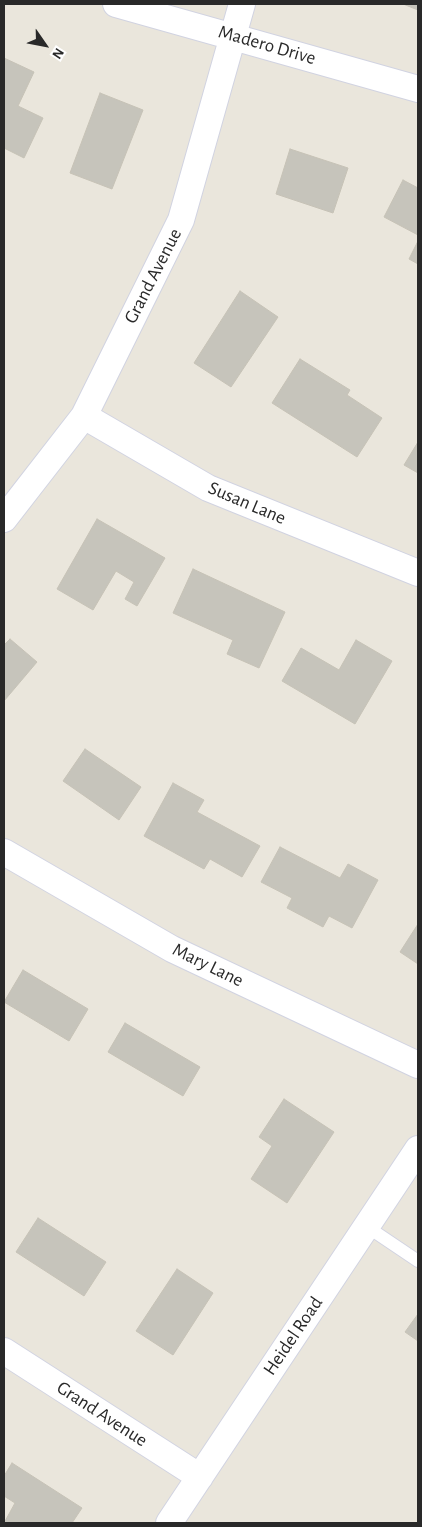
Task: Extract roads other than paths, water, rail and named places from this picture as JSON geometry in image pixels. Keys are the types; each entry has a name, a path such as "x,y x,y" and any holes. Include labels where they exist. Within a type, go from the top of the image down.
{"street":[{"name":"Madero Drive","path":"116,4 233,35 418,89"},
{"name":"Grand Avenue","path":"4,519 84,416 181,220 242,4"},
{"name":"Susan Lane","path":"84,416 208,488 418,573"},
{"name":"Mary Lane","path":"4,852 172,948 418,1065"},
{"name":"Heidel Road","path":"169,1523 418,1149"},
{"name":"Grand Avenue","path":"4,1350 200,1477"}],"lane":[{"path":"366,1226 418,1261"}]}
